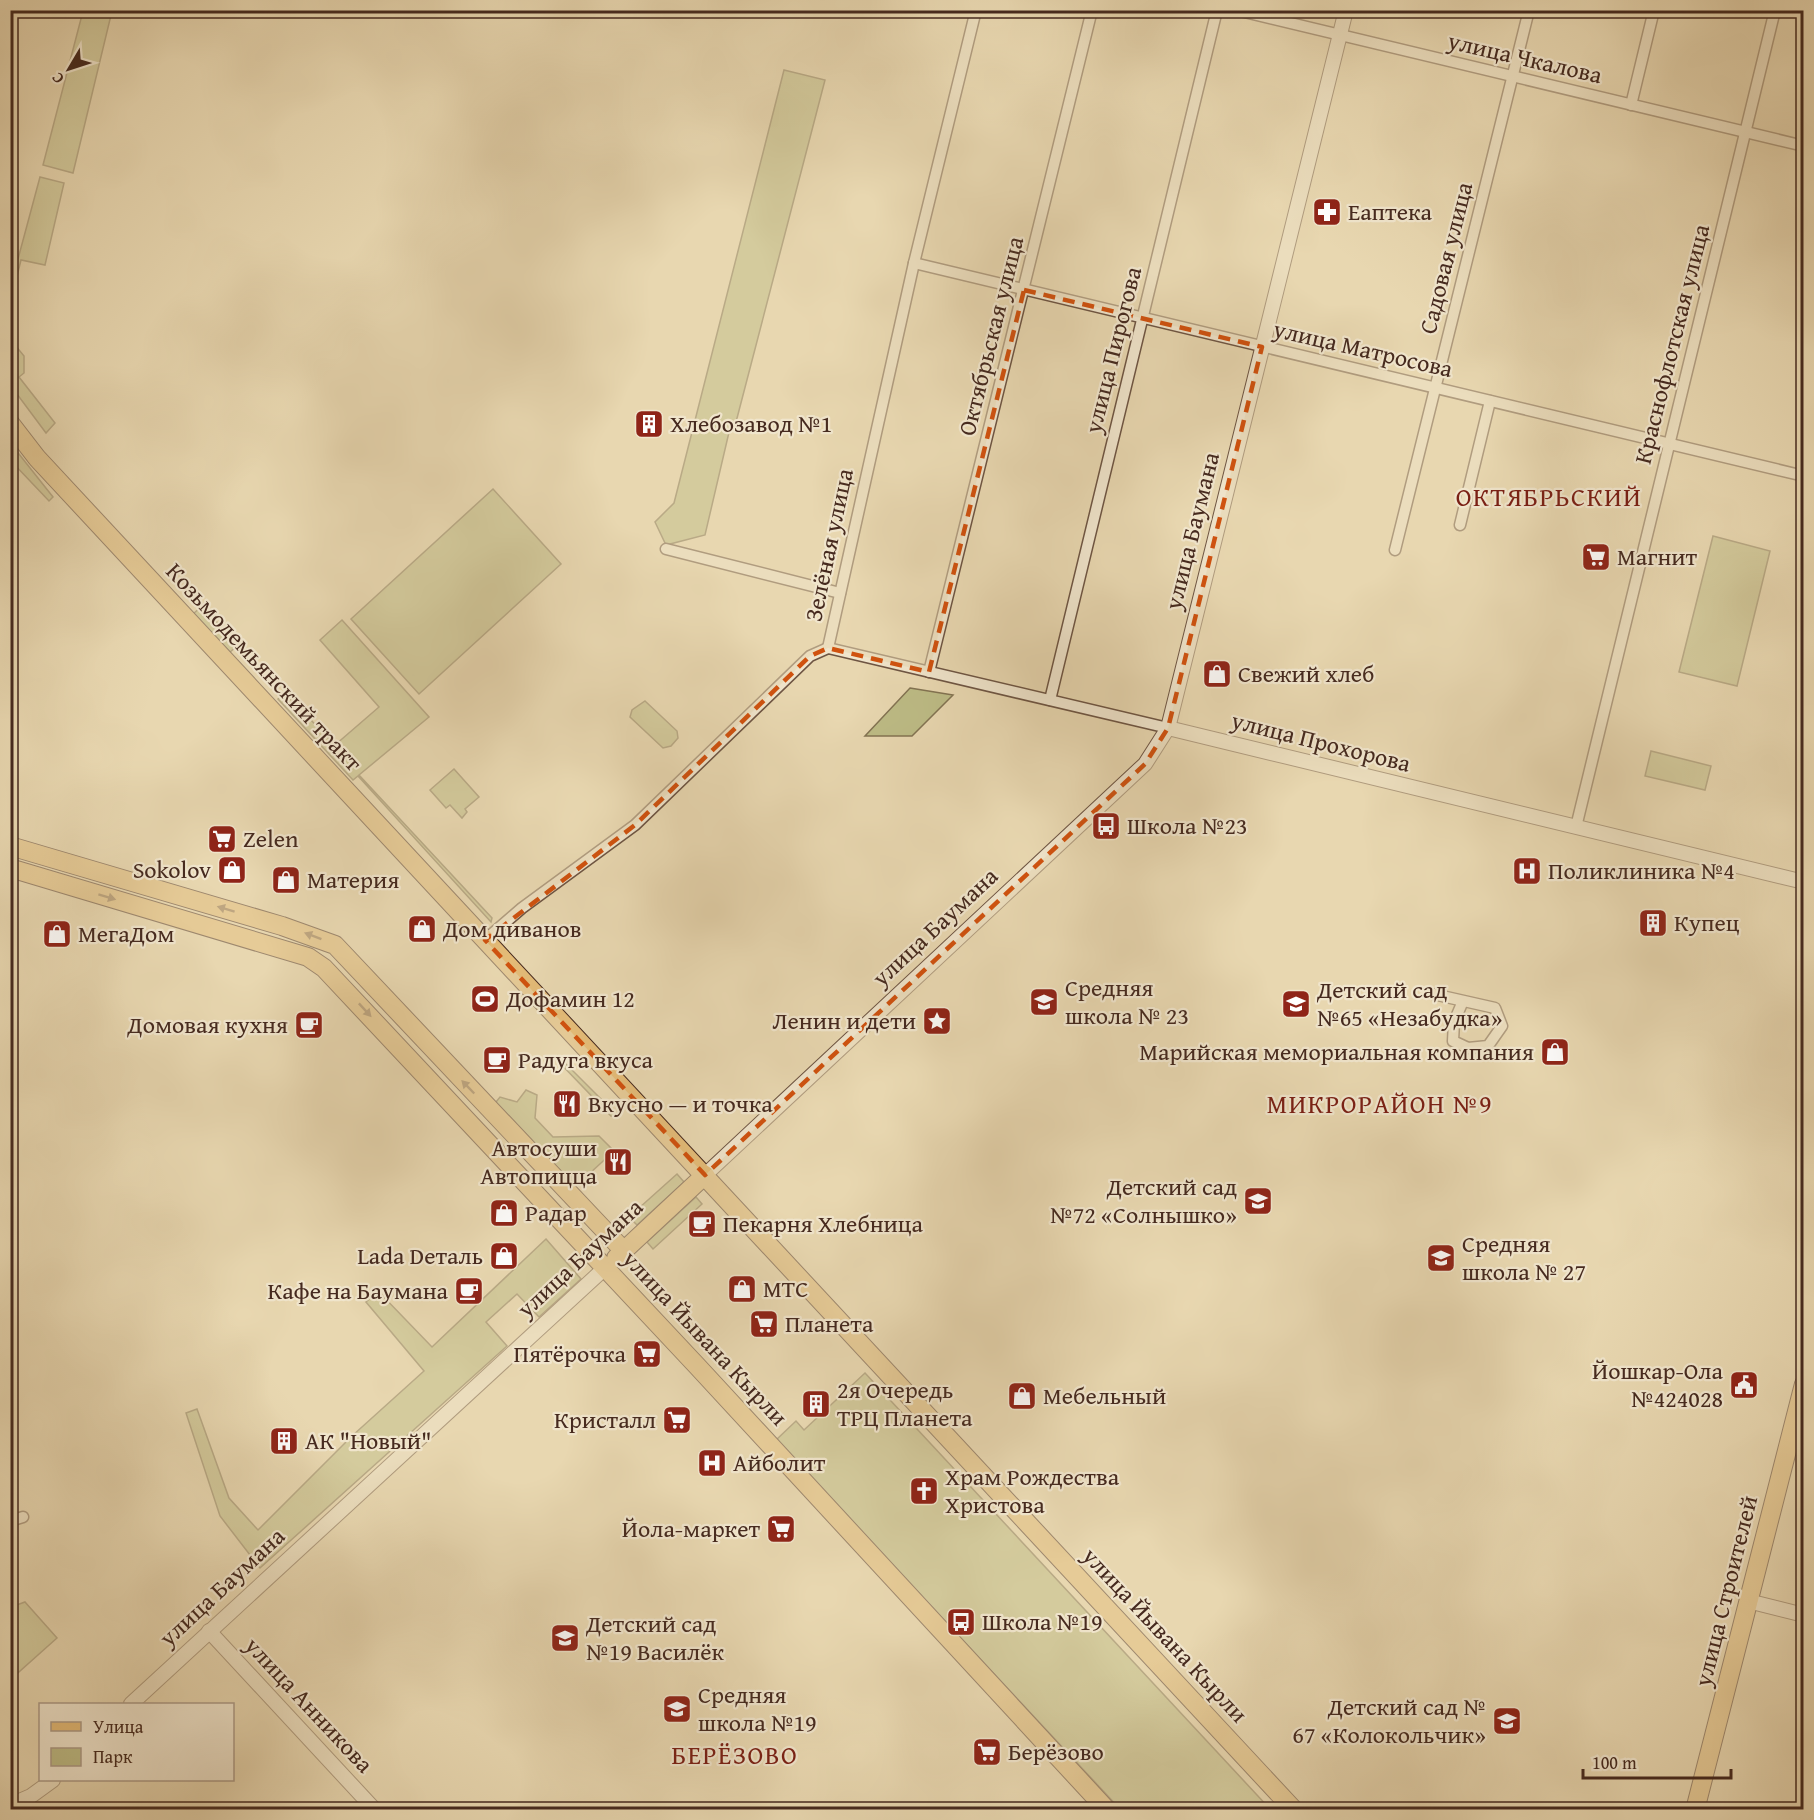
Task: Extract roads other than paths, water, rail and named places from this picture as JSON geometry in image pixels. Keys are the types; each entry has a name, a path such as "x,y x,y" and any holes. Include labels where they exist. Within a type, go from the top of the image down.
{"main road":[{"name":"Козьмодемьянский тракт","path":"10,423 52,475 485,940"},
{"name":"улица Йывана Кырли","path":"15,847 315,936 341,951 624,1251"},
{"path":"12,869 15,847"},
{"path":"69,886 76,865"},
{"name":"улица Йывана Кырли","path":"12,869 308,957 324,968 606,1267 1107,1809"},
{"path":"276,947 282,926"},
{"name":"улица Йывана Кырли","path":"485,940 1294,1809"},
{"path":"474,1128 491,1111"},
{"name":"улица Баумана","path":"606,1267 705,1174"},
{"name":"улица Строителей","path":"1695,1809 1803,1384"}],"street":[{"name":"Зелёная улица","path":"485,940 522,908 635,825 810,656 828,648 914,263 976,10"},
{"name":"Октябрьская улица","path":"929,672 1092,10"},
{"name":"улица Пирогова","path":"1050,700 1217,10"},
{"name":"улица Чкалова","path":"1236,10 1803,146"},
{"name":"улица Баумана","path":"705,1174 1145,764 1168,728 1346,10"},
{"name":"Садовая улица","path":"1395,550 1529,10"},
{"path":"1631,105 1654,10"},
{"name":"Краснофлотская улица","path":"1576,827 1775,10"},
{"name":"улица Матросова","path":"914,263 1803,476"},
{"path":"1461,525 1490,401"},
{"path":"666,549 840,593"},
{"name":"улица Прохорова","path":"828,648 1803,882"},
{"path":"1433,994 1495,1008 1502,1026 1488,1046 1468,1048 1453,1041 1455,1022 1463,1001"},
{"name":"улица Баумана","path":"133,1703 606,1267"},
{"path":"10,1521 24,1516"},
{"path":"1748,1601 1803,1615"},
{"name":"улица Анникова","path":"209,1631 375,1809"},
{"path":"10,1805 31,1796 50,1781"}],"place":[{"name":"Еаптека","path":"1327,212"},
{"name":"Хлебозавод №1","path":"649,424"},
{"name":"Магнит","path":"1596,557"},
{"name":"Свежий хлеб","path":"1217,674"},
{"name":"Школа №23","path":"1106,826"},
{"name":"Zelen","path":"222,839"},
{"name":"Sokolov","path":"232,870"},
{"name":"Поликлиника №4","path":"1527,871"},
{"name":"Материя","path":"286,880"},
{"name":"Купец","path":"1653,923"},
{"name":"Дом диванов","path":"422,929"},
{"name":"МегаДом","path":"57,934"},
{"name":"Дофамин 12","path":"485,999"},
{"name":"Средняя школа № 23","path":"1044,1002"},
{"name":"Детский сад №65 «Незабудка»","path":"1296,1004"},
{"name":"Ленин и дети","path":"937,1021"},
{"name":"Домовая кухня","path":"309,1025"},
{"name":"Марийская мемориальная компания","path":"1555,1052"},
{"name":"Радуга вкуса","path":"497,1060"},
{"name":"Вкусно — и точка","path":"567,1104"},
{"name":"Автосуши Автопицца","path":"618,1162"},
{"name":"Детский сад №72 «Солнышко»","path":"1258,1201"},
{"name":"Радар","path":"504,1213"},
{"name":"Пекарня Хлебница","path":"702,1224"},
{"name":"Lada Dеталь","path":"504,1256"},
{"name":"Средняя школа № 27","path":"1441,1258"},
{"name":"МТС","path":"742,1289"},
{"name":"Кафе на Баумана","path":"469,1291"},
{"name":"Планета","path":"764,1324"},
{"name":"Пятёрочка","path":"647,1354"},
{"name":"Йошкар-Ола №424028","path":"1744,1385"},
{"name":"Мебельный","path":"1022,1396"},
{"name":"2я Очередь ТРЦ Планета","path":"816,1404"},
{"name":"Кристалл","path":"677,1420"},
{"name":"АК \"Новый\"","path":"284,1441"},
{"name":"Айболит","path":"712,1463"},
{"name":"Храм Рождества Христова","path":"924,1491"},
{"name":"Йола-маркет","path":"781,1529"},
{"name":"Школа №19","path":"961,1622"},
{"name":"Детский сад №19 Василёк","path":"565,1638"},
{"name":"Средняя школа №19","path":"677,1709"},
{"name":"Детский сад № 67 «Колокольчик»","path":"1507,1721"},
{"name":"Берёзово","path":"987,1752"}],"district":[{"name":"ОКТЯБРЬСКИЙ","path":"1549,497"},
{"name":"МИКРОРАЙОН №9","path":"1380,1104"},
{"name":"БЕРЁЗОВО","path":"735,1755"}]}
